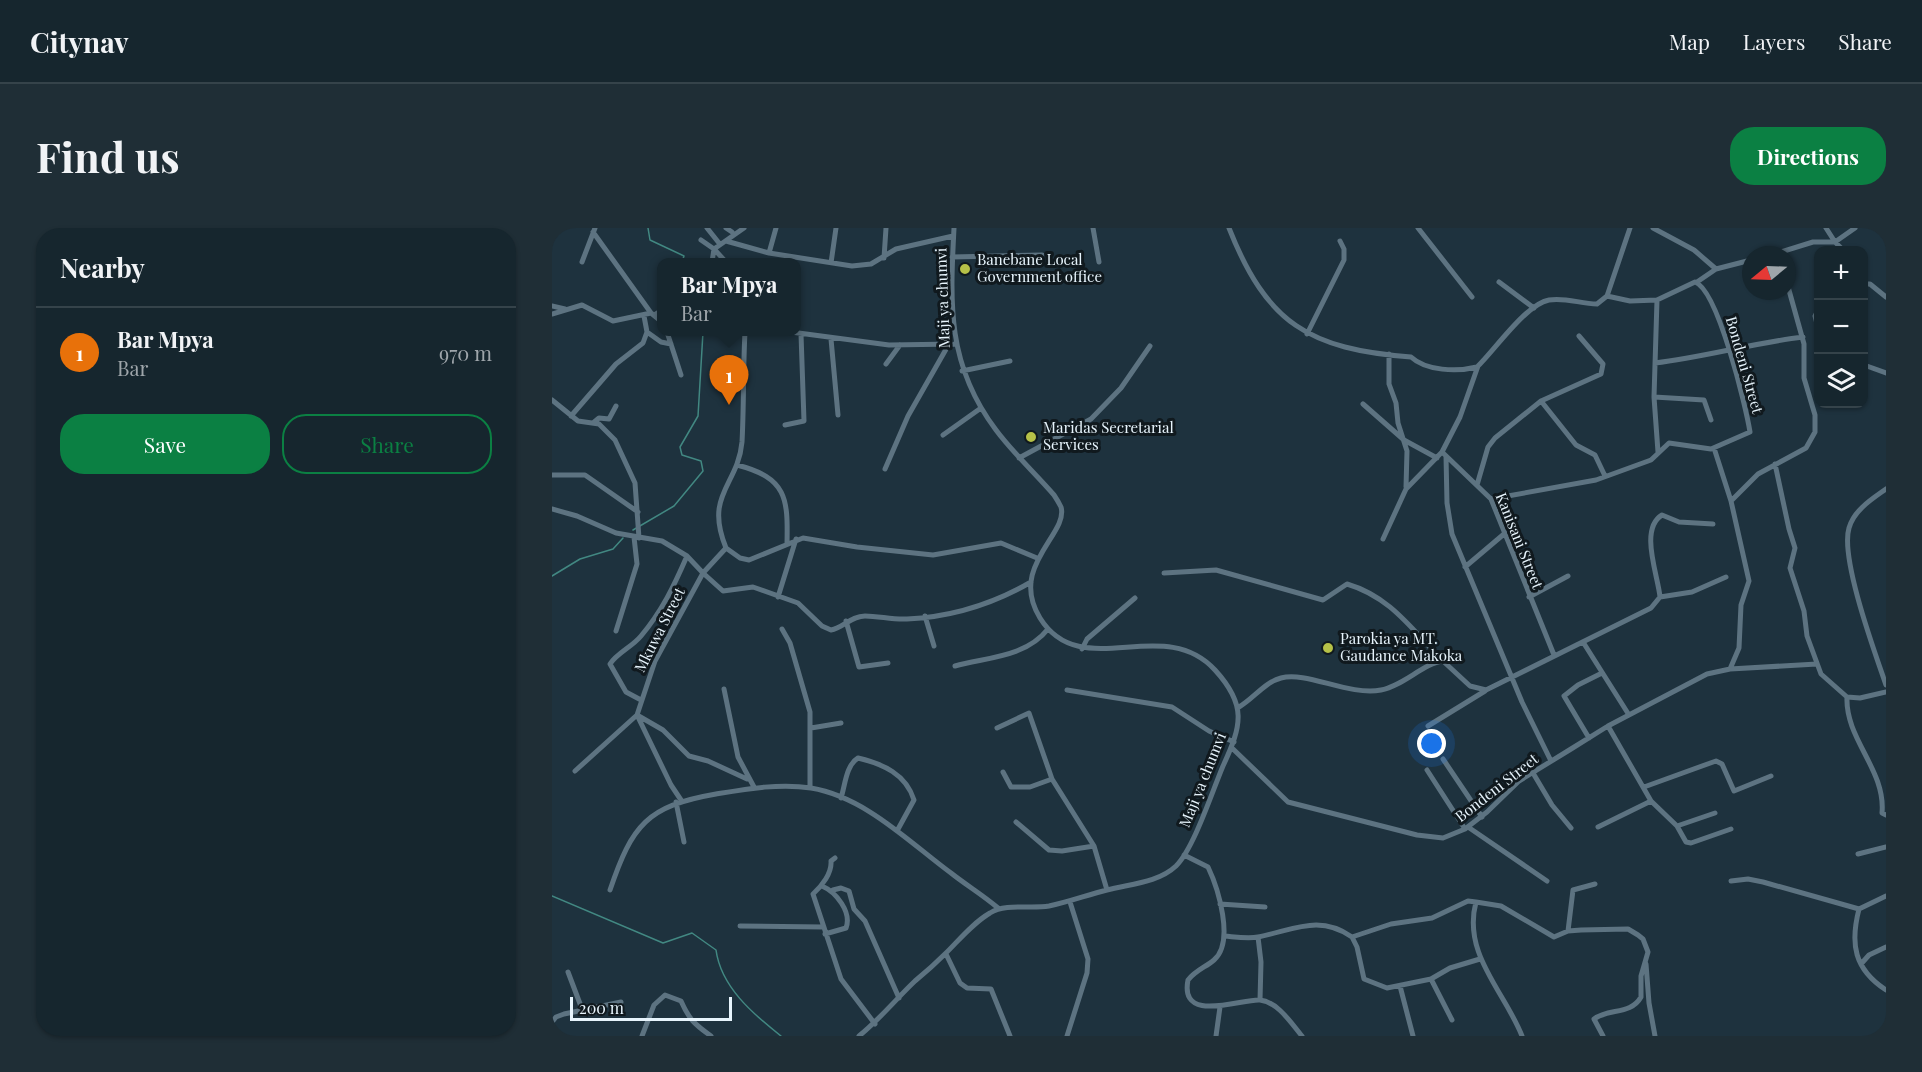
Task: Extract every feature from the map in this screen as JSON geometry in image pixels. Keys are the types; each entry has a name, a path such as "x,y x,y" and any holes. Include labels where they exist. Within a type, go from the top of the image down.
{"street":[{"path":"707,228 719,243"},
{"path":"726,228 732,232"},
{"path":"726,241 732,232 744,228"},
{"path":"769,253 776,228"},
{"path":"831,263 836,228"},
{"path":"884,258 886,228"},
{"name":"Maji ya chumvi","path":"954,228 952,344 962,371 981,408 1019,458 1054,495 1061,507 1059,521 1038,558 1031,582"},
{"path":"1093,228 1099,262"},
{"path":"1229,228 1240,258 1254,283 1281,314 1307,334 1328,343 1411,357 1420,365 1468,369 1478,366"},
{"path":"1418,228 1472,297"},
{"path":"1551,761 1512,678 1449,523 1444,454 1478,366 1534,308 1546,300 1560,299 1597,304 1607,296 1630,228"},
{"path":"1653,228 1694,250 1716,269"},
{"path":"1826,228 1839,246"},
{"path":"1796,248 1813,242 1834,242 1855,228"},
{"path":"582,262 594,230"},
{"path":"594,230 657,318"},
{"path":"801,258 831,263 872,264 901,248 953,236"},
{"path":"701,240 722,258"},
{"path":"713,258 714,249 719,243 726,241 769,253 800,258"},
{"path":"1307,334 1344,260 1344,249 1340,241"},
{"path":"952,256 1042,255"},
{"path":"1607,296 1630,301 1657,300 1697,282 1716,269 1742,262"},
{"path":"1500,282 1534,308"},
{"name":"Bondeni Street","path":"1697,282 1708,295 1730,351 1749,432 1714,448"},
{"path":"1868,284 1886,297"},
{"path":"1657,300 1654,397 1658,452"},
{"path":"1731,501 1747,483 1775,464 1806,448 1815,432 1815,415 1804,378 1803,337 1792,300"},
{"path":"552,314 585,305 613,321 657,312"},
{"path":"552,306 565,309"},
{"path":"571,416 616,364 643,343 647,332 644,316"},
{"path":"647,332 661,342 671,344"},
{"path":"784,424 804,421 801,334 900,345 952,344"},
{"path":"668,336 681,375"},
{"path":"745,336 742,444 737,465 720,496 719,520 726,548 740,558 749,560 796,539 808,538 856,547 933,555 1001,543 1038,558"},
{"path":"1477,485 1490,443 1541,401 1597,377 1603,370 1603,364 1579,336"},
{"path":"1655,363 1730,351 1764,342 1803,337"},
{"path":"831,339 838,415"},
{"path":"885,469 908,416 952,344"},
{"path":"886,364 900,345"},
{"path":"1019,458 1091,420 1121,388 1150,346"},
{"path":"1389,354 1389,384 1396,403 1398,423 1407,451 1406,489"},
{"path":"962,371 1010,361"},
{"path":"1868,367 1886,374"},
{"path":"1654,397 1704,400 1711,420"},
{"path":"552,400 578,421 599,424 612,435 632,472 638,512 638,564 616,631"},
{"path":"1541,401 1576,445 1595,455 1605,476"},
{"path":"1364,404 1404,440 1437,458"},
{"path":"593,423 599,418 609,419 616,406"},
{"path":"943,435 981,408"},
{"path":"1491,499 1605,476 1651,460 1671,443 1714,448 1731,501 1749,580 1741,605 1739,648 1730,669"},
{"path":"1383,539 1406,489 1437,458 1444,454"},
{"name":"Kanisani Street","path":"1444,454 1491,499 1554,655"},
{"path":"1775,464 1795,548 1790,568 1804,611 1807,636 1817,664 1825,679 1846,697 1860,698 1886,692"},
{"path":"737,465 768,476 783,494 788,506 787,544"},
{"path":"552,475 585,475 638,512"},
{"path":"1886,489 1856,513 1847,535 1848,553 1873,648 1886,685"},
{"path":"552,509 577,516 616,533 662,541 687,556 723,591 753,587 802,605 827,629 836,629 846,621 864,616 907,619 996,601 1031,582 1033,601 1048,629 1058,638 1082,649 1176,646 1192,652 1206,660 1225,681 1239,707 1281,678 1305,680 1344,689 1377,691 1399,684 1432,664 1443,662"},
{"path":"1660,597 1649,545 1654,521 1662,515 1679,522 1713,524"},
{"path":"1465,567 1504,534"},
{"path":"778,597 796,539"},
{"name":"Mkuwa Street","path":"637,715 655,661 703,573 726,548"},
{"path":"641,700 626,692 614,675 610,663 641,636 676,585 687,556"},
{"path":"1164,573 1216,570 1323,600 1347,584 1360,588 1377,595 1394,610 1443,662 1470,686 1486,690"},
{"path":"1529,597 1568,576"},
{"path":"1428,726 1486,690 1651,608 1660,597 1692,592 1726,577"},
{"path":"1082,649 1087,639 1135,598"},
{"path":"925,616 934,646"},
{"path":"846,621 859,667 888,663"},
{"path":"782,629 796,660 810,712 810,788"},
{"path":"955,666 1026,648 1040,639 1048,629"},
{"path":"1583,642 1629,715"},
{"name":"Bondeni Street","path":"1067,690 1172,707 1233,745 1287,802 1428,838 1443,838 1466,828 1482,817 1503,795 1533,772 1608,726 1707,674 1730,669 1817,664"},
{"path":"1589,738 1564,696 1578,685 1602,674"},
{"path":"724,689 736,750 747,779 754,787"},
{"path":"1846,697 1847,712 1880,781 1885,799 1882,813 1886,815"},
{"name":"Maji ya chumvi","path":"998,908 1037,908 1070,902 1158,877 1175,867 1184,855 1233,745 1239,707"},
{"path":"997,728 1029,713 1052,779 1094,846 1107,890"},
{"path":"637,715 663,730 686,754 715,763 747,779"},
{"path":"575,771 637,715"},
{"path":"637,715 679,801 684,842"},
{"path":"811,728 841,723"},
{"path":"1608,726 1651,801 1677,826 1688,843 1731,829"},
{"path":"841,798 849,769 853,761 858,758 897,773 905,781 914,800 897,831"},
{"path":"1443,759 1482,817"},
{"path":"1644,787 1716,761 1722,764 1734,791 1771,777"},
{"path":"1427,770 1466,828 1547,882"},
{"path":"1003,772 1011,787 1030,787 1052,779"},
{"path":"1533,772 1552,806 1571,828"},
{"path":"610,890 633,835 658,810 679,801 754,787 810,788 841,798 897,831 998,908 979,921 860,1036"},
{"path":"1598,827 1651,801"},
{"path":"1677,826 1715,813"},
{"path":"1016,822 1038,837 1049,849 1062,851 1094,846"},
{"path":"1858,854 1886,847"},
{"path":"1184,855 1208,867 1220,904 1226,936 1219,954 1192,975 1187,986 1190,994 1197,1002 1207,1007 1221,1007 1260,1000 1275,1006 1302,1036"},
{"path":"835,858 831,861 831,870 822,886 813,894 841,979 875,1024"},
{"path":"1731,880 1748,879 1763,882 1858,909 1886,896"},
{"path":"1569,931 1573,890 1595,884"},
{"path":"822,886 833,890 841,888 849,891 854,909 866,921 900,998"},
{"path":"825,934 848,926 846,911 833,890"},
{"path":"1352,937 1391,924 1432,918 1468,901 1501,906 1554,938 1569,931 1633,932 1646,945 1648,1003 1655,1036"},
{"path":"1067,1036 1087,973 1088,959 1070,902"},
{"path":"1476,902 1475,936 1480,958 1522,1036"},
{"path":"1220,904 1265,907"},
{"path":"1858,909 1852,940 1868,975 1886,990"},
{"path":"1226,936 1258,937 1305,925 1326,924 1352,937 1357,947 1364,979 1376,986 1400,986 1431,979 1450,968 1480,958"},
{"path":"740,926 823,927"},
{"path":"1258,937 1261,962 1260,1000"},
{"path":"1862,964 1869,955 1886,947"},
{"path":"946,954 960,983 967,988 991,989 1010,1036"},
{"path":"1603,1036 1594,1019 1635,1006 1641,997 1641,976 1646,964"},
{"path":"568,972 582,1009"},
{"path":"1431,979 1452,1020"},
{"path":"1400,986 1413,1036"},
{"path":"642,1036 654,1005 665,995 683,1003 684,1011 694,1024 711,1036"},
{"path":"552,1023 558,1016 621,1002"},
{"path":"1216,1036 1221,1007"}],"waterway":[{"path":"648,228 650,240 684,256 683,258"},
{"path":"633,530 674,506 703,471 701,461 682,455 680,447 698,416 703,336"},
{"path":"552,576 580,559 613,549 623,538"},
{"path":"552,896 663,943 692,933 716,950 724,976 731,988 749,1009 781,1036"}],"place":[{"name":"Banebane Local Government office","path":"965,269"},
{"name":"Bar Mpya","path":"729,405"},
{"name":"Maridas Secretarial Services","path":"1031,437"},
{"name":"Parokia ya MT. Gaudance Makoka","path":"1328,648"}]}
